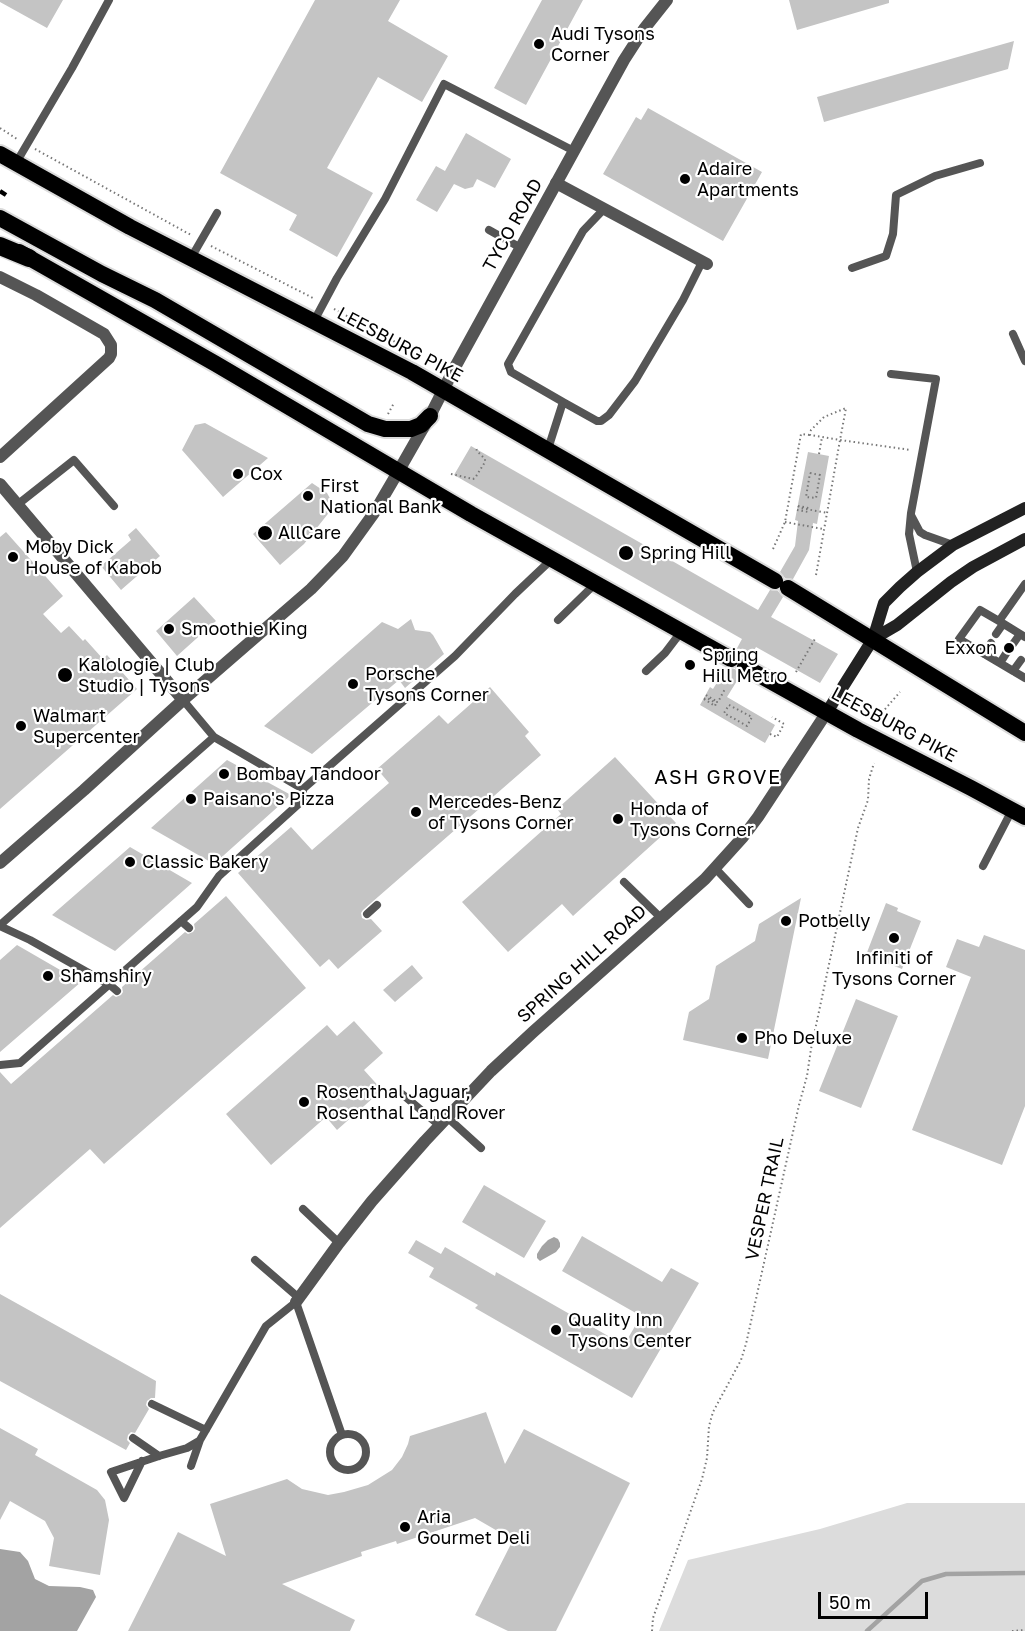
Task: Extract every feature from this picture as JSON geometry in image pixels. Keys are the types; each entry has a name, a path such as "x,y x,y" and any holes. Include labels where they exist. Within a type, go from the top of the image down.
{"highway":[{"name":"LEESBURG PIKE","path":"0,154 130,228 444,390 781,584 1025,733"},
{"path":"0,218 102,274 155,300 369,424 385,429 411,429 421,425 430,416"},
{"path":"0,243 29,258"},
{"name":"LEESBURG PIKE","path":"29,258 595,584 858,730 1018,814"}],"main road":[{"name":"SPRING HILL ROAD","path":"827,712 873,639 884,603 916,572 953,545 1025,508"},
{"name":"SPRING HILL ROAD","path":"873,639 897,625 973,567 1025,539"}],"street":[{"name":"TYCO ROAD","path":"0,862 42,828 183,700 311,589 343,556 374,513 430,416 624,60 644,29 667,0"},
{"path":"556,183 704,263"},
{"path":"0,277 104,334 111,345 109,358 0,457"},
{"path":"0,484 183,700"},
{"name":"SPRING HILL ROAD","path":"298,1300 372,1201 491,1071 705,879 743,837 827,712"}],"lane":[{"path":"16,163 109,0"},
{"path":"314,321 385,199 444,84 574,151"},
{"path":"852,268 886,256 892,234 896,195 935,176 980,163"},
{"path":"604,208 583,231 508,364 511,372 597,421 609,415 635,381 704,263"},
{"path":"191,259 217,213"},
{"path":"489,230 521,248"},
{"path":"1013,334 1025,361"},
{"path":"891,374 936,379 910,513 909,534 916,572"},
{"path":"548,449 563,402"},
{"path":"17,505 74,460 114,506"},
{"path":"910,513 920,532 953,545"},
{"path":"0,1065 20,1063 197,907 219,876 303,800 303,789 455,656 552,559"},
{"path":"558,620 595,584"},
{"path":"996,634 1025,584"},
{"path":"1013,644 1023,635 980,610 959,639 1025,678"},
{"path":"646,671 681,632"},
{"path":"984,654 990,643"},
{"path":"1000,663 1007,652"},
{"path":"1013,671 1021,660"},
{"path":"183,700 214,737 303,789"},
{"path":"117,991 30,940 0,926 214,737"},
{"path":"983,866 1018,814"},
{"path":"715,868 749,904"},
{"path":"624,882 661,918"},
{"path":"367,914 378,905"},
{"path":"181,921 189,928"},
{"path":"402,1094 481,1148"},
{"path":"303,1209 339,1243"},
{"path":"255,1260 298,1300 342,1435"},
{"path":"191,1466 200,1440 266,1326 298,1300"},
{"path":"152,1404 206,1430"},
{"path":"342,1435 356,1436 365,1446 364,1460 354,1469 340,1468 331,1457 332,1444 342,1435"},
{"path":"133,1438 159,1456"},
{"path":"142,1461 124,1498 111,1472 142,1461 187,1448 200,1440"}],"path":[{"path":"810,435 811,430 824,417 846,408 816,575"},
{"path":"772,549 784,522 801,435 922,452"},
{"path":"819,454 822,437"},
{"path":"451,474 475,478 485,462 476,448"},
{"path":"810,473 820,475 816,498 806,497 810,473"},
{"path":"809,510 798,506 828,513"},
{"path":"784,522 824,529"},
{"path":"796,672 816,637"},
{"path":"716,702 715,706 704,699 718,702 725,689"},
{"path":"879,716 900,692"},
{"path":"729,705 752,717 747,726 724,713 729,705"},
{"path":"770,734 777,737 784,724 772,717"},
{"name":"VESPER TRAIL","path":"652,1631 653,1618 702,1479 707,1458 712,1412 741,1360 746,1344 807,1076 858,828 868,800 869,779 874,763"},
{"path":"1012,1631 1025,1630"}],"shaded area":[{"path":"554,1237 558,1239 560,1247 556,1252 540,1261 537,1254 548,1240"},
{"path":"907,1503 1025,1503 1025,1631 659,1631 688,1560 820,1529"},
{"path":"0,1549 20,1552 28,1561 35,1579 49,1586 80,1587 93,1590 96,1597 77,1631 0,1631"}],"building":[{"path":"0,0 63,0 47,28"},
{"path":"315,0 400,0 388,21 448,56 422,102 378,77 327,168 373,193 337,257 289,230 297,215 220,173"},
{"name":"Audi Tysons Corner","path":"542,0 583,0 526,105 494,88"},
{"path":"789,0 889,0 889,3 797,30"},
{"path":"1014,41 1008,69 824,122 817,97"},
{"name":"Adaire Apartments","path":"648,108 762,172 723,241 603,174 636,117 641,120"},
{"path":"466,133 511,159 495,188 477,179 473,187 465,189 454,184 437,212 416,200 436,166 445,171"},
{"path":"205,423 268,458 223,497 182,450 195,425"},
{"path":"471,446 758,610 770,590 778,591 783,597 771,617 838,654 820,683 756,647 750,658 741,657 736,650 742,639 454,475"},
{"path":"808,452 829,456 817,524 813,523 809,550 793,579 785,578 780,572 795,546 798,521 795,520"},
{"path":"312,483 327,493 332,502 331,510 304,544 280,565 253,534"},
{"path":"136,528 160,556 121,590 101,566 131,540 128,535"},
{"path":"6,532 63,596 43,614 61,633 69,626 83,641 85,639 103,659 107,655 137,689 0,809 0,537"},
{"path":"194,597 216,621 177,656 156,631"},
{"name":"Porsche Tysons Corner","path":"411,619 415,630 430,632 433,635 444,654 405,688 399,680 312,754 264,726 382,622 398,629"},
{"path":"726,668 735,669 740,676 727,697 775,725 765,743 700,705 710,687 713,689"},
{"name":"Mercedes-Benz of Tysons Corner","path":"490,687 529,732 525,736 541,755 363,910 362,918 371,919 382,931 338,969 329,959 320,967 238,873 291,827 312,850 389,783 377,769 439,715 448,724"},
{"path":"615,757 676,823 573,916 562,904 508,952 462,902 561,814 557,809"},
{"path":"227,760 291,795 214,864 151,828"},
{"path":"130,847 192,883 115,951 52,915"},
{"path":"226,896 306,988 104,1164 90,1149 0,1228 0,1072 11,1084 113,995 116,997 121,995 122,987 185,932 188,934 193,932 194,924"},
{"path":"801,898 768,1059 683,1040 689,1012 709,999 716,966 755,941 759,924"},
{"name":"Infiniti of Tysons Corner","path":"886,903 898,908 897,911 921,921 902,969 866,955"},
{"path":"984,935 1025,950 1025,1106 1002,1165 912,1130 971,977 946,967 957,939 979,947"},
{"path":"17,945 81,982 0,1052 0,960"},
{"path":"412,965 423,978 395,1002 383,990"},
{"path":"856,999 898,1016 861,1108 819,1091"},
{"name":"Rosenthal Jaguar, Rosenthal Land Rover","path":"354,1021 383,1053 364,1070 382,1090 337,1130 326,1117 271,1165 226,1114 327,1025 337,1036"},
{"path":"484,1185 546,1221 524,1258 462,1222"},
{"name":"Quality Inn Tysons Center","path":"582,1236 662,1282 671,1268 699,1283 632,1398 475,1308 478,1305 429,1277 434,1268 408,1253 416,1240 441,1254 445,1247 495,1276 496,1272 624,1345 641,1316 562,1271"},
{"path":"0,1294 156,1381 155,1398 147,1401 146,1405 149,1409 135,1433 131,1432 128,1435 127,1440 130,1443 126,1450 0,1381"},
{"path":"486,1412 505,1464 524,1429 630,1483 556,1631 508,1631 475,1615 513,1540 475,1518 397,1544 396,1541 361,1552 362,1556 282,1584 355,1620 350,1631 128,1631 178,1532 226,1556 210,1504 287,1479 302,1489 328,1495 368,1485 392,1470 402,1457 410,1436"},
{"path":"0,1428 38,1449 35,1455 97,1490 105,1500 109,1520 100,1575 49,1566 54,1538 45,1521 10,1501 0,1520"}],"waterway":[{"path":"867,1631 922,1581 946,1574 1025,1573"}],"railway":[{"path":"0,191 6,195"}],"place":[{"name":"Audi Tysons Corner","path":"539,44"},
{"name":"Adaire Apartments","path":"685,179"},
{"name":"Cox","path":"238,474"},
{"name":"First National Bank","path":"308,496"},
{"name":"AllCare","path":"265,533"},
{"name":"Spring Hill","path":"626,553"},
{"name":"Moby Dick House of Kabob","path":"13,557"},
{"name":"Smoothie King","path":"169,629"},
{"name":"Exxon","path":"1009,648"},
{"name":"Spring Hill Metro","path":"690,665"},
{"name":"Kalologie | Club Studio | Tysons","path":"65,675"},
{"name":"Porsche Tysons Corner","path":"353,684"},
{"name":"Walmart Supercenter","path":"21,726"},
{"name":"Bombay Tandoor","path":"224,774"},
{"name":"Paisano's Pizza","path":"191,799"},
{"name":"Mercedes-Benz of Tysons Corner","path":"416,812"},
{"name":"Honda of Tysons Corner","path":"618,819"},
{"name":"Classic Bakery","path":"130,862"},
{"name":"Potbelly","path":"786,921"},
{"name":"Infiniti of Tysons Corner","path":"894,938"},
{"name":"Shamshiry","path":"48,976"},
{"name":"Pho Deluxe","path":"742,1038"},
{"name":"Rosenthal Jaguar, Rosenthal Land Rover","path":"304,1102"},
{"name":"Quality Inn Tysons Center","path":"556,1330"},
{"name":"Aria Gourmet Deli","path":"405,1527"}],"district":[{"name":"ASH GROVE","path":"718,778"}]}
